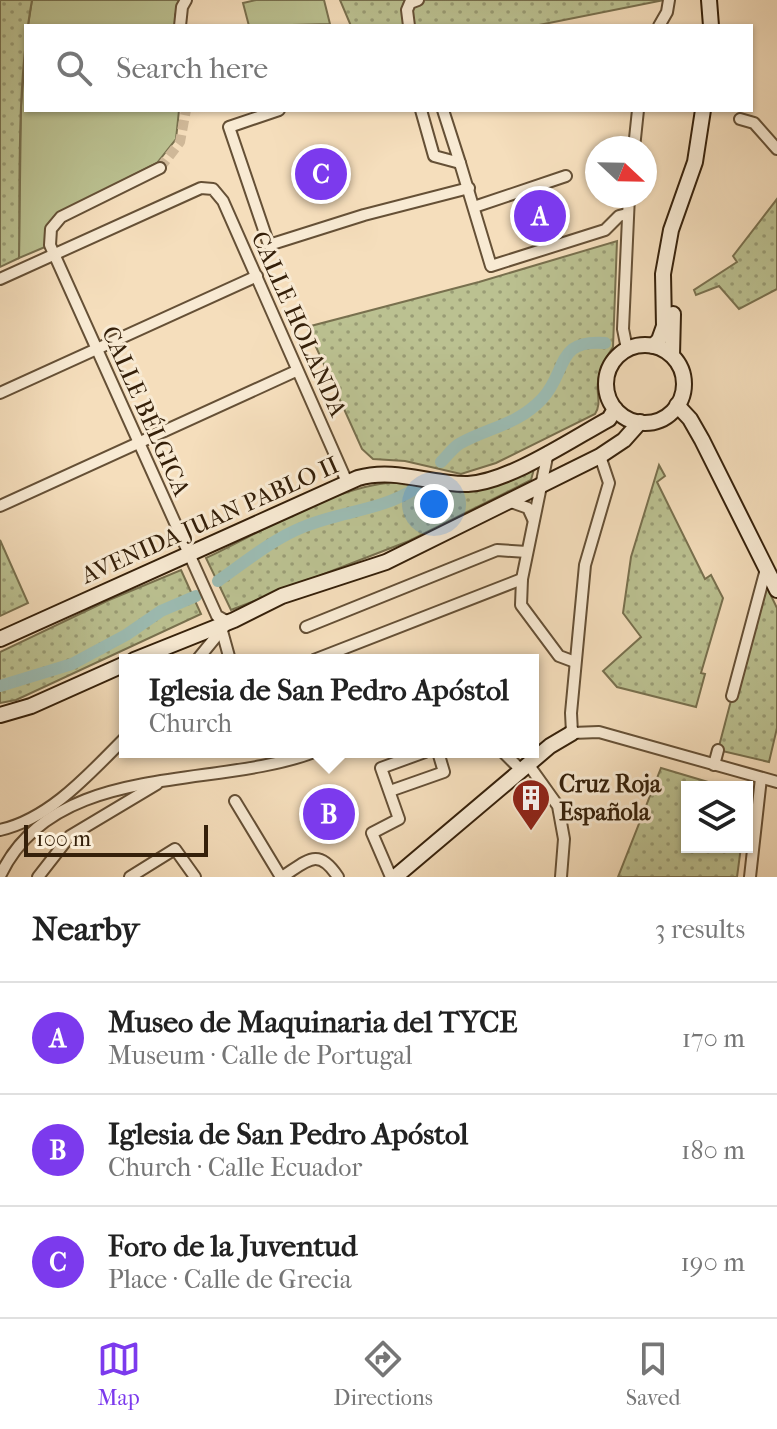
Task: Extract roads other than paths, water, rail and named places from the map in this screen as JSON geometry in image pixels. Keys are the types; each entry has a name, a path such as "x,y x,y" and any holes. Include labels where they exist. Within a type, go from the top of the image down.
{"street":[{"path":"180,24 186,0"},
{"path":"409,24 407,10 410,3 418,0"},
{"path":"660,24 669,0"},
{"path":"706,0 711,23"},
{"path":"273,112 229,127 269,245 364,215 469,188"},
{"path":"422,112 434,156 460,163"},
{"path":"444,112 491,266 605,230 619,216 627,214"},
{"path":"635,136 638,112"},
{"path":"653,346 664,326 663,274 675,213 695,162 703,112"},
{"path":"740,119 754,123 777,149"},
{"path":"0,279 53,255 51,229 61,217 160,168"},
{"path":"474,207 566,176"},
{"name":"CALLE HOLANDA","path":"53,255 195,190 208,187 216,190 347,482"},
{"path":"627,349 623,329 628,208"},
{"path":"669,246 672,355"},
{"name":"CALLE BÉLGICA","path":"53,255 217,616 225,627"},
{"path":"0,393 257,276"},
{"path":"653,346 672,355 679,364 684,385 677,405 661,419 640,422 615,409 606,387 607,376 611,364 627,349 653,346"},
{"path":"0,506 296,371"},
{"path":"677,405 702,440 773,579 732,696"},
{"name":"AVENIDA JUAN PABLO II","path":"0,639 365,475 388,473 459,484 477,483 501,476 548,452 609,419 615,409"},
{"path":"151,654 225,627 282,596 386,562 600,456 624,440 640,422"},
{"path":"548,452 522,579 521,605 559,656 575,662"},
{"path":"572,733 571,713 585,565 609,483 600,456"},
{"path":"511,502 528,508 534,521"},
{"path":"306,627 497,550 527,552"},
{"path":"329,654 522,579"},
{"path":"202,654 225,627"},
{"path":"225,627 229,654"},
{"path":"0,715 31,706 119,667"},
{"path":"539,756 572,733 599,732 777,782"},
{"path":"0,830 32,818 64,795 119,744"},
{"path":"714,765 718,750"},
{"path":"0,876 14,851 38,824 102,794 162,780 298,758"},
{"path":"408,758 381,768 399,819 372,833 393,877 536,758"},
{"path":"390,791 444,772 440,758"},
{"path":"512,758 525,767 558,806 564,839 561,877"},
{"path":"750,877 761,778"},
{"path":"38,877 70,836 115,806 147,792 162,780"},
{"path":"235,801 281,877 311,858 321,859 330,865 338,877"},
{"path":"130,877 175,849 195,877"}],"waterway":[{"path":"441,462 459,444 512,421 532,408 550,388 564,359 578,346 605,343"},
{"path":"218,581 292,532 389,502 416,488"},
{"path":"0,686 72,664 126,635 161,611 196,596"}],"tunnel":[{"path":"160,168 180,142 186,112"}],"place":[{"name":"Foro de la Juventud","path":"321,174"},
{"name":"Museo de Maquinaria del TYCE","path":"540,216"},
{"name":"Iglesia de San Pedro Apóstol","path":"329,814"},
{"name":"Cruz Roja Española","path":"531,832"}]}
